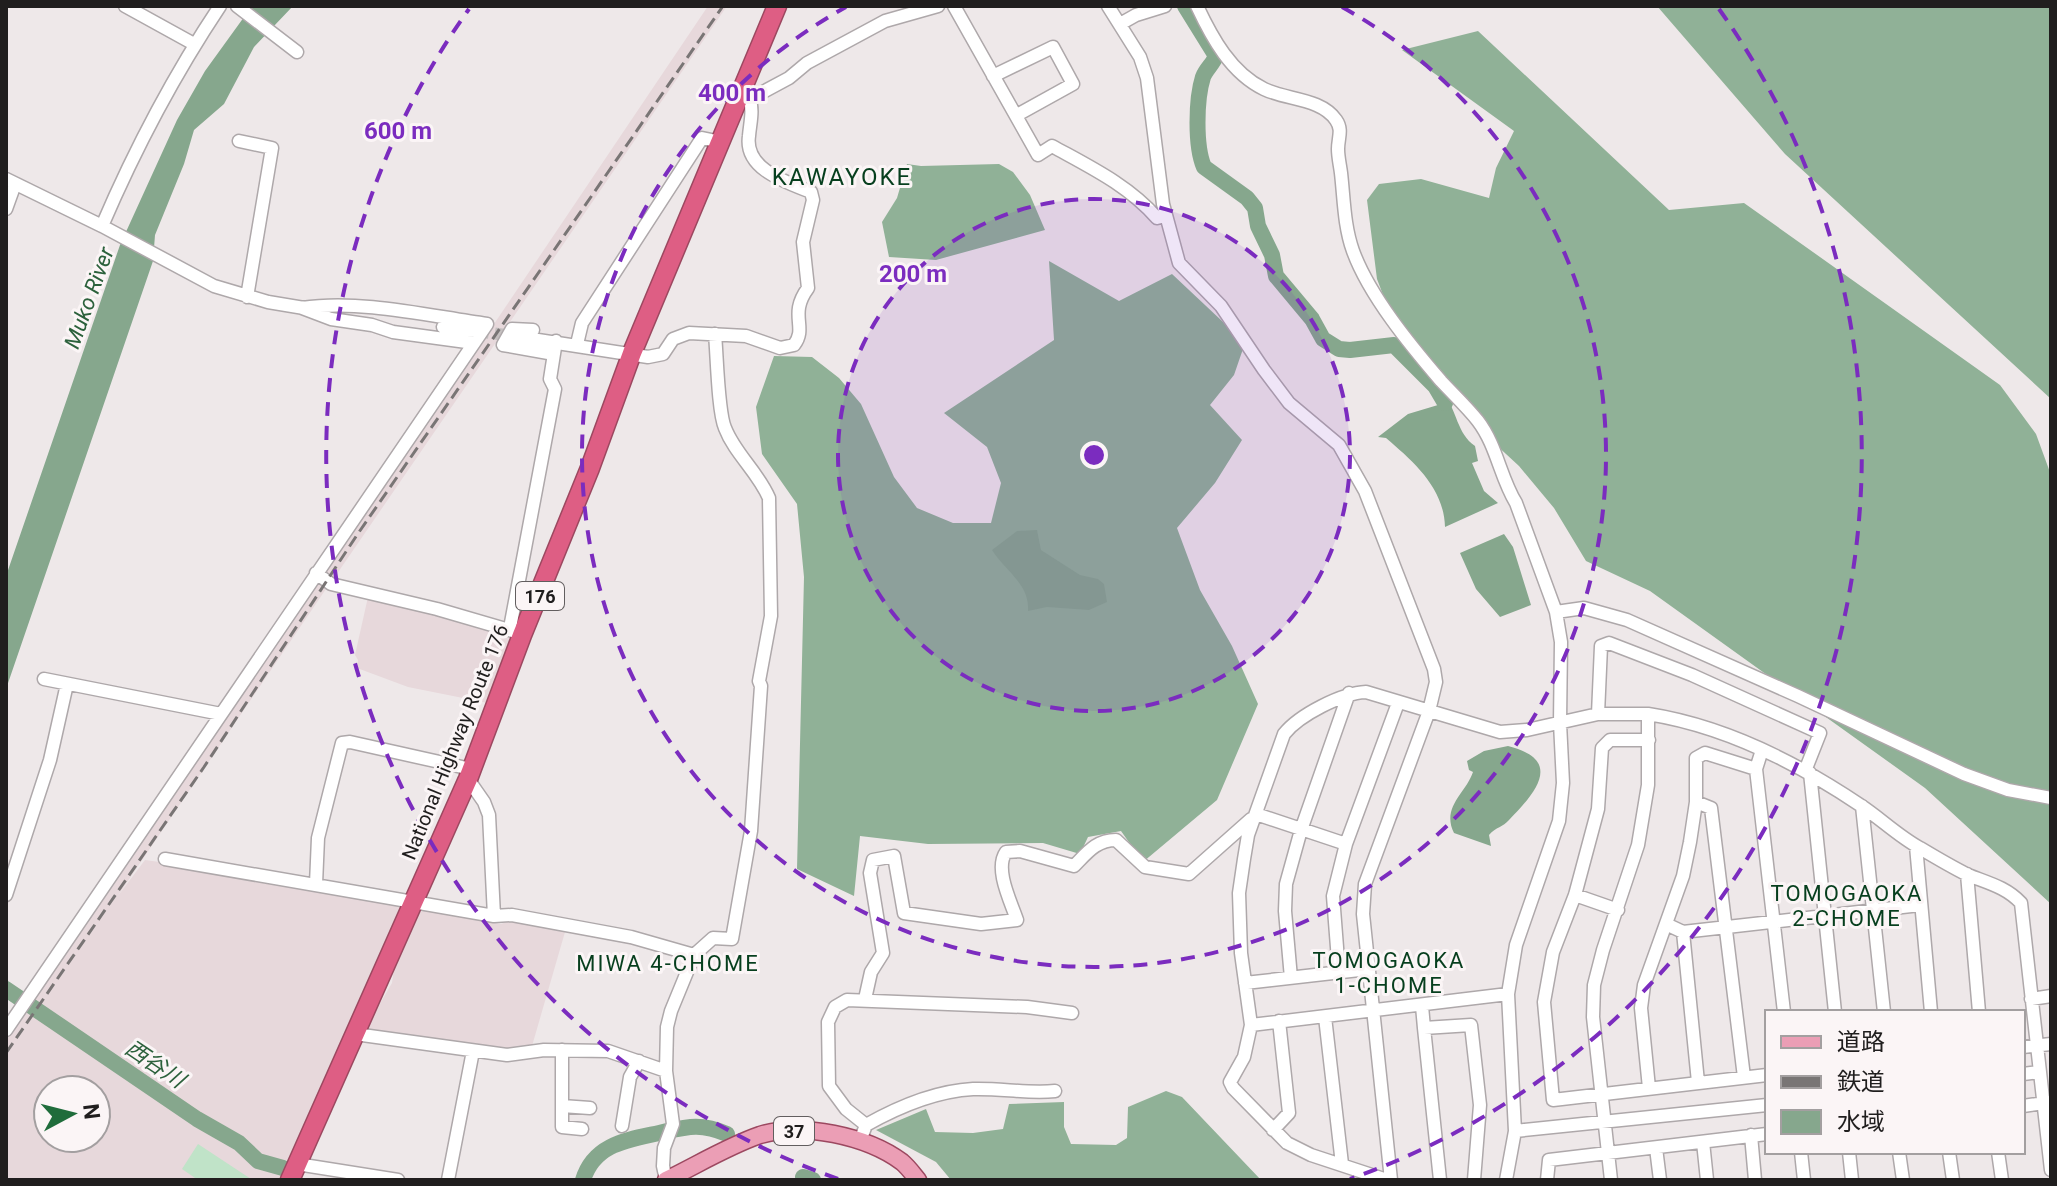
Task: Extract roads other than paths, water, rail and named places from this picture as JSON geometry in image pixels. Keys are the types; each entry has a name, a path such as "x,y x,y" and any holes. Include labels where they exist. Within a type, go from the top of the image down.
{"highway":[{"name":"National Highway Route 176","path":"293,1172 470,774 516,632 554,562 632,353 721,142 744,96 777,6"}],"main road":[{"name":"37","path":"666,1180 761,1135 788,1130 864,1133 902,1162 918,1180"}],"street":[{"path":"125,6 194,44"},
{"path":"102,226 134,153 194,44 220,6"},
{"path":"237,6 297,52"},
{"path":"578,340 555,347 506,347 503,342 516,328 578,340 632,353 658,357 673,339 681,335 746,336 787,348 798,339 799,301 808,288 803,242 813,200 811,192 780,179 751,157 747,147 752,108 744,96 776,85 807,63 885,21 938,6"},
{"path":"954,6 1038,155 1052,146 1112,178 1140,198 1157,218 1165,216"},
{"path":"1108,6 1140,57 1147,78 1165,216 1179,263 1221,306 1289,403 1339,445 1352,465 1434,669 1436,682 1429,711 1365,884 1363,914 1389,1180 1287,1143 1233,1088 1230,1082 1244,1057 1251,1025 1241,953 1239,893 1248,835 1284,734 1291,725 1349,693 1366,692 1398,703 1429,711 1500,732 1598,714 1648,714 1683,719 1711,728 1807,772 1862,806 1916,846 1967,874 2010,891 2021,903 2039,1072 2047,1102 2051,1170"},
{"path":"1120,24 1165,6"},
{"path":"1197,6 1219,46 1240,72 1265,89 1316,105 1335,119 1341,133 1338,148 1343,201 1353,251 1376,296 1426,363 1488,435 1556,612 1561,642 1563,783 1559,821 1516,945 1508,994 1515,1131 1506,1180"},
{"path":"993,76 1053,47 1073,84 1017,115"},
{"path":"578,340 582,323 702,138 721,142"},
{"path":"239,141 272,148 247,297"},
{"path":"6,209 11,181 214,286 247,297 393,332 480,333"},
{"path":"302,308 326,304 356,307 480,333"},
{"path":"6,1030 480,333"},
{"path":"666,1180 664,1148 673,1124 666,1071 667,1027 694,955 713,938 732,939 751,831 759,681 771,616 769,498 723,425 715,334"},
{"path":"512,336 555,347"},
{"path":"316,573 331,584 516,632 555,389 550,379 555,347"},
{"path":"1556,612 1584,608 1627,620 1964,774 2008,790 2051,798"},
{"path":"1598,714 1601,646 1609,643 1692,675 1820,733 1807,772 1835,1010"},
{"path":"44,679 221,714"},
{"path":"6,895 50,760 67,684"},
{"path":"1291,978 1285,911 1286,884 1301,830 1349,693"},
{"path":"1339,973 1333,896 1346,844 1398,703"},
{"path":"1611,1180 1593,1017 1594,985 1638,845 1648,785 1648,714"},
{"path":"1649,740 1610,740 1602,748 1598,809 1575,895 1553,952 1544,1002 1553,1100 1765,1075"},
{"path":"316,884 318,838 342,743 350,742 470,774 489,815 494,916"},
{"path":"1762,750 1756,769 1784,1010"},
{"path":"1649,1088 1641,1008 1644,985 1683,876 1696,802 1696,758 1705,753 1756,769"},
{"path":"1696,802 1711,808 1744,1077"},
{"path":"1862,806 1884,1010"},
{"path":"1256,814 1346,844"},
{"path":"865,999 871,972 883,953 870,873 873,860 894,856 904,913 981,924 1017,920 1004,877 1002,863 1006,852 1020,851 1074,866 1096,844 1103,840 1116,840 1145,867 1189,874 1256,814"},
{"path":"1916,846 1931,1010"},
{"path":"165,859 494,916 512,915 631,937 694,955"},
{"path":"1967,874 1979,1010"},
{"path":"1575,895 1618,910"},
{"path":"1666,924 1683,932 1920,905"},
{"path":"1683,932 1698,1082"},
{"path":"1245,983 1368,969"},
{"path":"1251,1025 1508,994"},
{"path":"2031,999 2051,996"},
{"path":"1055,1091 1035,1093 973,1089 944,1094 891,1111 864,1133 829,1086 828,1022 835,1007 847,1000 865,999 902,1004 1027,1007 1072,1013"},
{"path":"6,1004 19,1012"},
{"path":"1422,1006 1440,1180"},
{"path":"1325,1017 1342,1164"},
{"path":"1273,1130 1289,1113 1279,1021"},
{"path":"1424,1028 1471,1025 1480,1105 1474,1180"},
{"path":"355,1034 507,1055 562,1050 608,1051 666,1071"},
{"path":"2025,1047 2051,1044"},
{"path":"562,1050 562,1127 582,1129"},
{"path":"448,1180 473,1051"},
{"path":"622,1126 630,1077 639,1061"},
{"path":"2025,1074 2039,1072"},
{"path":"2025,1106 2047,1102"},
{"path":"1515,1131 1765,1105"},
{"path":"562,1106 590,1108"},
{"path":"1547,1180 1549,1160 1765,1134"},
{"path":"1751,1135 1755,1180"},
{"path":"1703,1142 1707,1180"},
{"path":"1656,1148 1660,1180"},
{"path":"1801,1154 1804,1180"},
{"path":"1849,1154 1852,1180"},
{"path":"1899,1154 1903,1180"},
{"path":"1949,1154 1953,1180"},
{"path":"1998,1154 2002,1180"},
{"path":"293,1172 398,1180"}],"water":[{"path":"252,6 293,6 254,47 224,104 194,130 184,164 155,235 153,261 6,689 6,576 120,245 177,120 205,71"},
{"path":"1444,395 1464,435 1475,446 1478,461 1472,463 1484,491 1498,503 1445,527 1439,500 1426,477 1386,438 1378,437 1408,414 1438,405"},
{"path":"1037,530 1041,550 1080,575 1098,579 1104,584 1107,602 1089,610 1047,607 1028,611 1028,601 1021,585 992,550 1017,531"},
{"path":"1504,534 1513,547 1531,605 1500,617 1476,589 1460,553"},
{"path":"1508,746 1536,760 1540,778 1535,788 1509,820 1489,835 1491,846 1454,833 1450,815 1452,808 1473,772 1469,770 1467,761 1484,751"}],"waterway":[{"path":"1185,6 1216,56 1203,77 1199,97 1198,135 1204,167 1247,198 1255,208 1258,226 1272,255 1276,276 1312,319 1323,339 1339,349 1350,350 1394,345 1435,386 1445,403"},
{"name":"西谷川","path":"6,989 197,1119 239,1143 258,1161 283,1168"},
{"name":"西谷川","path":"583,1180 595,1158 624,1141 693,1127 727,1134"},
{"name":"西谷川","path":"803,1177 813,1180"}],"tunnel":[{"path":"477,331 512,336"}],"railway":[{"path":"6,1053 204,767 357,535 723,6"}],"district":[{"name":"KAWAYOKE","path":"842,177"},
{"name":"TOMOGAOKA 2-CHOME","path":"1847,906"},
{"name":"MIWA 4-CHOME","path":"668,963"},
{"name":"TOMOGAOKA 1-CHOME","path":"1389,972"}],"water label":[{"name":"Muko River","path":"89,298"}]}
